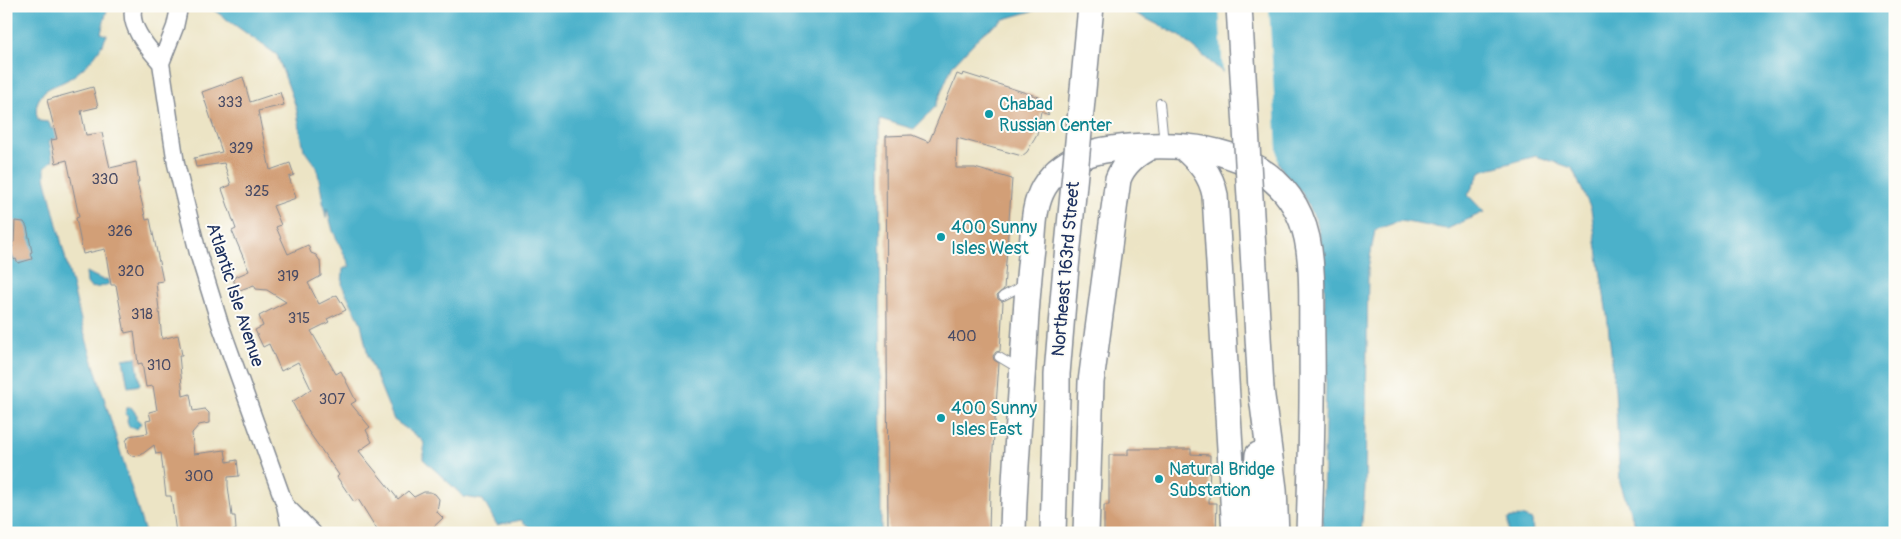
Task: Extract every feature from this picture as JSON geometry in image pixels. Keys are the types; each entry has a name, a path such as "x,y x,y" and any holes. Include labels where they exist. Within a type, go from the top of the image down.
{"main road":[{"name":"Northeast 163rd Street","path":"1053,533 1057,374 1091,6"},
{"path":"1239,6 1261,389 1274,489 1276,533"},
{"path":"1086,533 1091,382 1118,179 1129,161 1166,146"},
{"path":"1166,146 1206,171 1215,195 1228,384 1235,533"},
{"path":"1013,533 1028,283 1036,209 1041,193 1050,179 1066,164 1086,154 1114,148 1166,146 1211,150 1250,163 1261,170 1289,198 1303,227 1310,259 1312,458 1309,533"},
{"path":"1257,533 1256,487 1261,389"}],"street":[{"name":"Atlantic Isle Avenue","path":"134,6 132,13 134,24 160,63 176,164 198,253 220,324 285,505 291,533"},
{"path":"160,63 175,27 178,13 176,6"},
{"path":"285,505 312,533"}],"lane":[{"path":"1160,103 1166,146"},
{"path":"1003,296 1028,283"},
{"path":"999,358 1023,371"}],"water":[{"path":"6,6 108,6 101,33 107,35 100,49 80,71 45,91 39,99 36,110 39,121 49,122 51,129 62,126 64,135 49,141 53,160 45,167 45,177 84,332 145,533 6,533"},
{"path":"208,6 1050,6 1004,19 982,34 952,66 935,107 914,129 880,119 881,533 620,533 619,527 602,533 536,533 521,520 497,525 483,500 464,497 423,459 424,443 421,439 394,420 368,356 361,323 342,285 343,269 350,266 333,231 327,208 326,218 317,168 304,150 296,107 277,55"},
{"path":"1090,6 1895,6 1895,533 1638,533 1620,483 1615,389 1607,315 1591,209 1572,168 1536,156 1481,171 1468,195 1484,212 1447,229 1400,221 1375,230 1368,269 1365,488 1361,533 1322,533 1326,386 1324,261 1317,222 1302,193 1284,173 1233,81 1180,36 1133,12"},
{"path":"86,272 103,280 107,279 109,284 90,287 87,283"},
{"path":"136,357 140,385 128,387 123,359"},
{"path":"131,407 141,423 137,429 129,427 128,417 125,414 127,408"},
{"path":"1521,516 1532,520 1533,533 1508,533 1508,519"}],"pier":[{"path":"1219,6 1269,6 1278,167 1231,83 1223,77"}],"building":[{"path":"963,73 1039,97 1049,115 1041,112 1037,135 1027,152 1022,156 957,138 956,168 975,168 1012,179 1004,289 997,295 998,299 1003,302 1000,351 996,352 993,356 994,360 999,363 989,533 888,533 886,136 912,135 929,142 957,74 962,76"},
{"path":"243,77 250,102 280,92 284,105 258,111 270,170 290,163 294,175 289,177 296,198 273,206 281,225 276,227 288,254 308,245 311,253 316,255 320,261 321,276 308,283 319,304 337,295 346,310 327,319 329,322 311,331 336,374 341,371 356,401 351,404 370,427 366,430 372,442 359,451 398,499 408,491 414,497 424,492 435,494 439,499 437,512 443,518 427,533 379,533 358,499 354,502 337,477 339,475 306,428 292,402 311,389 298,362 281,371 269,344 263,347 255,330 263,326 259,316 286,302 267,290 256,289 254,285 237,291 233,278 249,271 232,231 236,229 222,189 231,185 224,163 196,167 194,158 222,152 202,92"},
{"path":"93,87 98,107 81,111 86,135 102,133 110,168 136,162 139,182 137,182 146,220 150,219 163,281 156,282 162,339 178,335 182,355 179,355 183,396 190,394 193,411 205,409 209,413 209,423 199,425 192,433 194,454 225,450 227,462 237,460 239,476 228,477 232,516 235,516 236,530 217,533 176,533 171,496 166,496 161,453 156,454 154,445 141,455 132,456 128,453 126,441 129,436 148,433 146,421 151,420 149,412 157,410 153,386 146,387 142,363 138,364 134,331 125,333 116,285 111,285 105,249 83,254 76,218 79,217 67,160 56,163 51,140 57,139 47,100"},
{"path":"15,221 24,222 27,227 32,252 30,253 32,259 18,263 16,259 14,260 10,248 13,247 12,243 14,242"},
{"name":"Natural Bridge Substation","path":"1128,449 1191,449 1191,454 1210,455 1209,503 1217,503 1216,533 1104,533 1104,505 1109,505 1109,455 1128,455"}],"place":[{"name":"Chabad Russian Center","path":"989,114"},
{"name":"400 Sunny Isles West","path":"941,237"},
{"name":"400 Sunny Isles East","path":"941,418"},
{"name":"Natural Bridge Substation","path":"1159,479"}]}
